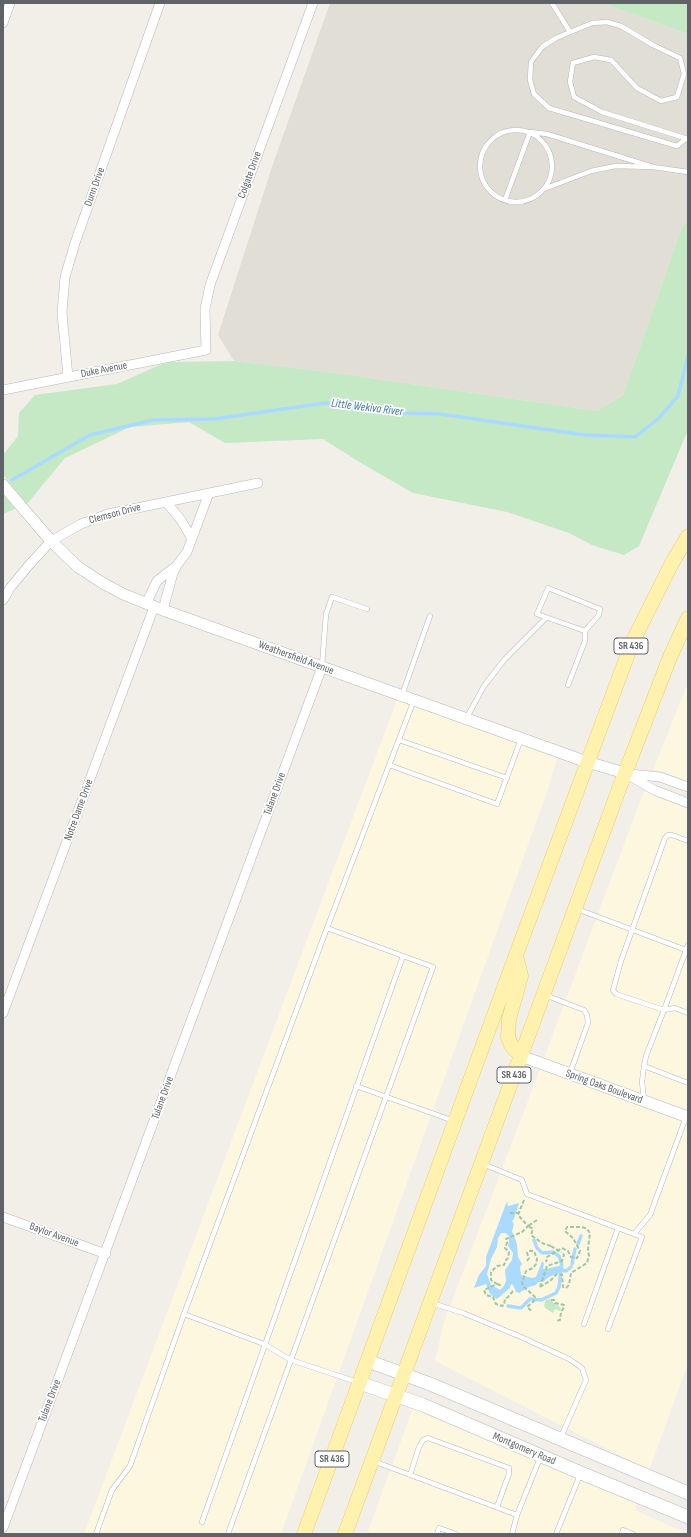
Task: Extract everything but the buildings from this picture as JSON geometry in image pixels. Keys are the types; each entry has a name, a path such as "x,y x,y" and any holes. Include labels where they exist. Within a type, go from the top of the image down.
{"main road":[{"name":"SR 436","path":"304,1534 632,643 672,563 688,536"},
{"name":"SR 436","path":"345,1534 625,773 670,657 688,618"},
{"path":"516,955 521,976 509,1019 508,1037 511,1045 521,1056"},
{"name":"Montgomery Road","path":"368,1361 430,1384 688,1493"},
{"name":"Montgomery Road","path":"360,1383 423,1405 688,1517"}],"street":[{"path":"3,23 10,3"},
{"name":"Dunn Drive","path":"68,377 62,313 65,277 75,243 160,3"},
{"name":"Colgate Drive","path":"206,350 205,309 210,285 313,3"},
{"name":"Duke Avenue","path":"3,390 206,350"},
{"name":"Clemson Drive","path":"3,600 10,588 51,541 81,524 108,514 258,483"},
{"name":"Weathersfield Avenue","path":"3,484 51,541 78,567 101,582 154,607 587,762 625,773 660,777 688,787"},
{"name":"Notre Dame Drive","path":"154,607 157,581 177,565 187,552 209,493"},
{"path":"166,502 181,520 192,539"},
{"name":"Notre Dame Drive","path":"3,1013 154,607 169,584 177,565"},
{"name":"Tulane Drive","path":"3,1528 106,1254 322,667"},
{"name":"Weathersfield Avenue","path":"625,773 654,790 688,802"},
{"name":"Spring Oaks Boulevard","path":"521,1056 687,1117"},
{"name":"Baylor Avenue","path":"3,1217 106,1254"}],"lane":[{"path":"552,3 570,32"},
{"path":"607,22 621,26 653,45 680,58 684,74 677,97 662,101 638,88 611,60 594,57 573,63 570,82 574,97 602,112 687,138 677,146 549,108 534,94 530,80 531,62 542,47 556,38 592,23 607,22"},
{"path":"653,167 547,134 517,129 505,131 493,137 485,147 480,159 480,172 485,184 493,194 505,200 519,202 533,198 544,189 597,170 616,166 653,167 688,172"},
{"path":"530,132 542,139 549,150 553,164 551,177 544,189"},
{"path":"505,200 530,132"},
{"path":"568,685 585,641 584,631 599,615 600,609 548,588 537,614 584,631"},
{"path":"322,667 326,614 332,597 367,609"},
{"path":"402,696 430,616"},
{"path":"466,719 484,686 505,659 546,618"},
{"path":"96,1534 112,1490 130,1466 184,1314 327,928 414,700"},
{"path":"389,765 497,804 521,739"},
{"path":"399,740 507,778"},
{"path":"688,841 672,835 668,835 666,838 621,961 613,990 616,994 664,1010 675,1008 688,1013"},
{"path":"575,908 633,930 687,948 646,1056 642,1082 644,1101"},
{"path":"228,1534 433,967 327,928"},
{"path":"202,1522 402,956"},
{"path":"543,995 584,1010 587,1015 588,1023 570,1074"},
{"path":"644,1066 688,1083"},
{"path":"356,1086 455,1122"},
{"path":"634,1234 650,1215 687,1117"},
{"path":"481,1164 522,1180 527,1194 642,1237 608,1329"},
{"path":"584,1324 618,1228"},
{"path":"430,1302 463,1313 521,1338 569,1359 582,1368 586,1380 560,1439"},
{"path":"184,1314 264,1344 291,1360 360,1383"},
{"path":"410,1475 422,1440 428,1438 443,1443 509,1468 509,1474 497,1507"},
{"path":"512,1534 517,1515 541,1456"},
{"path":"372,1460 517,1515"},
{"path":"556,1534 581,1473"},
{"path":"437,1534 439,1528 456,1534"},
{"path":"622,1534 623,1530 634,1534"}],"path":[{"path":"524,1200 518,1215 528,1226 533,1229 531,1235 539,1241 551,1246 561,1252 564,1255 562,1261 547,1266 540,1287 550,1281 557,1274 561,1274 563,1287 566,1288 571,1283 571,1273 586,1263 589,1256 588,1249 590,1233 587,1229 582,1227 573,1228 569,1226 565,1231 569,1233 580,1251 577,1258 572,1257 568,1251 562,1248 547,1257 546,1262"},
{"path":"510,1213 519,1213"},
{"path":"496,1284 491,1280 491,1272 497,1266 504,1265 508,1258 509,1252 505,1248 507,1243 506,1239 519,1234 537,1220"},
{"path":"527,1261 529,1258 527,1253 529,1251 534,1251 538,1259 536,1264 533,1268 526,1271 522,1279 523,1286 535,1296 535,1300 527,1307 532,1311"},
{"path":"502,1283 500,1285 496,1284 484,1290 486,1295 493,1297 496,1304 502,1306 505,1299 513,1291"},
{"path":"551,1300 564,1305 560,1312 560,1320 556,1321"}],"shaded area":[{"path":"330,3 603,3 688,34 688,221 682,227 623,395 597,411 336,373 234,361 218,335 272,167"},
{"path":"688,683 688,781 662,771 653,770"},
{"path":"397,700 557,758 548,789 281,1534 84,1534"},
{"path":"644,791 688,809 688,1111 544,1058"},
{"path":"540,1069 688,1124 688,1364 649,1470 435,1361 444,1322"},
{"path":"413,1408 637,1503 635,1510 688,1534 367,1534"}],"green space":[{"path":"603,3 688,3 688,34"},
{"path":"688,221 688,430 639,546 624,555 592,545 569,533 507,512 413,493 323,439 225,443 189,422 130,427 65,458 27,504 3,475 3,455 18,436 19,413 35,395 117,384 162,364 172,362 234,361 336,373 597,411 623,395 682,227"},
{"path":"3,494 15,509 3,514"},
{"path":"550,1299 559,1306 561,1309 560,1311 555,1309 553,1313 545,1308 544,1305 546,1300"}],"water":[{"path":"507,1201 508,1206 519,1203 512,1221 514,1224 512,1231 517,1244 518,1257 522,1264 520,1267 521,1275 532,1278 536,1277 542,1261 544,1263 543,1269 562,1265 564,1269 543,1282 538,1282 536,1285 519,1293 516,1292 511,1284 510,1288 497,1299 490,1294 486,1284 474,1288 479,1275 486,1266 486,1257","holes":["501,1233 505,1233 509,1236 508,1246 513,1253 512,1260 505,1270 506,1281 500,1290 491,1285 487,1274 491,1259 497,1247 498,1238"]}],"waterway":[{"name":"Little Wekiva River","path":"12,480 90,435 153,420 214,419 325,403 405,413 440,414 585,435 635,437 659,418 678,396 688,356"},
{"path":"578,1244 581,1236"},
{"path":"534,1240 537,1248 541,1252 553,1252 559,1256 562,1265"},
{"path":"572,1264 575,1249"},
{"path":"508,1306 521,1308 530,1299 541,1300 556,1293 559,1287 561,1270 566,1271 571,1267"}]}
